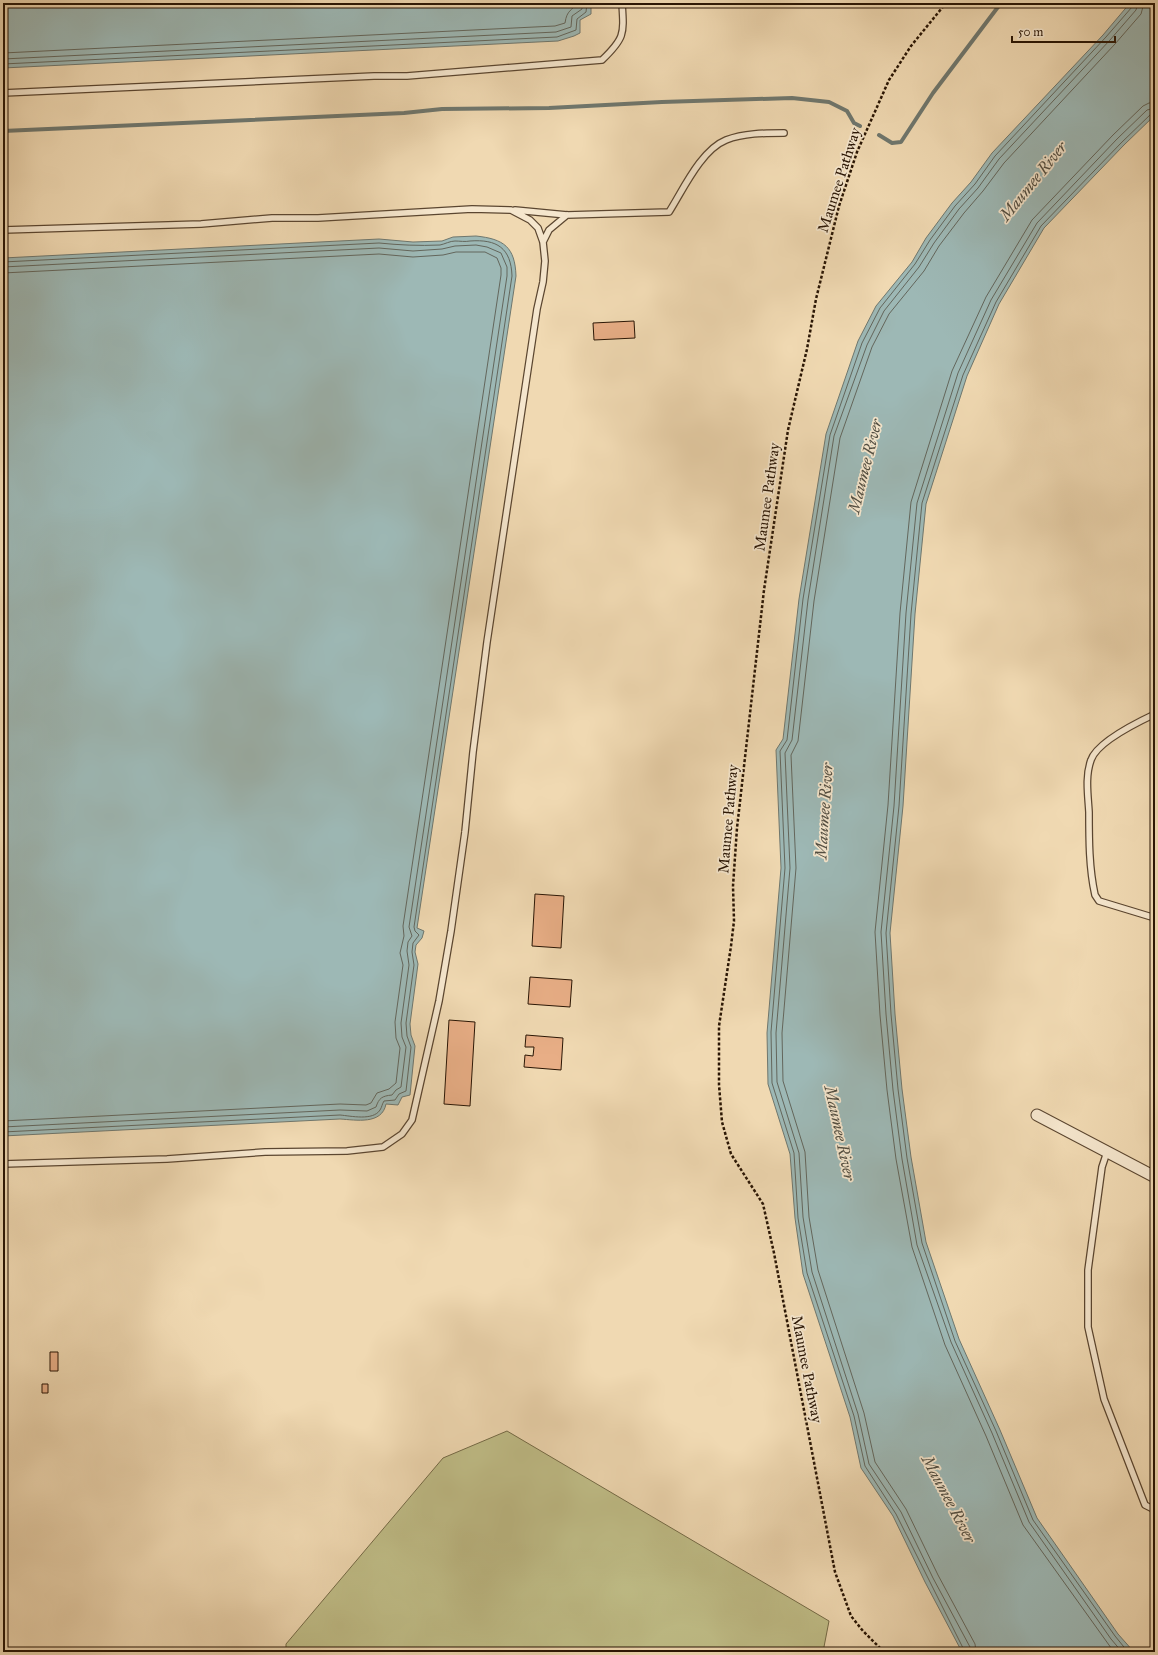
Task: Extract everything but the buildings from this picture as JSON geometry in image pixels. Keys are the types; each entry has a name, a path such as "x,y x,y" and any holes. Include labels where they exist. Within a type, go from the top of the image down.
{"street":[{"path":"1037,1115 1155,1176"}],"lane":[{"path":"3,93 366,76 407,76 602,60 617,46 624,30 622,3"},
{"path":"3,230 200,224 272,218 318,218 472,209 511,210 567,215 669,212 692,174 709,151 724,140 748,135 784,133"},
{"path":"3,1164 167,1159 265,1152 347,1152 383,1147 402,1134 412,1120 439,1001 451,930 465,832 468,794 487,642 537,309 543,282 545,261 543,242 538,228 530,220 511,210"},
{"path":"543,242 549,230 567,215"},
{"path":"1155,714 1133,724 1103,744 1091,759 1088,781 1090,850 1095,895 1099,900 1155,918"},
{"path":"1107,1152 1102,1167 1088,1270 1088,1328 1104,1399 1145,1505 1155,1510"}],"path":[{"name":"Maumee Pathway","path":"884,1652 862,1631 851,1616 835,1572 774,1253 763,1204 731,1154 722,1122 718,1085 719,1026 734,921 733,886 737,828 764,590 788,430 807,349 816,299 839,206 857,152 889,80 912,46 946,3"}],"shaded area":[{"path":"507,1431 829,1621 823,1652 286,1652 286,1644 443,1458"}],"water":[{"path":"3,3 591,3 591,14 580,20 580,33 558,41 3,68"},
{"name":"Maumee River","path":"1130,3 1155,3 1155,115 1044,228 999,304 967,376 926,504 915,614 903,806 890,933 895,1014 902,1089 911,1157 926,1242 959,1339 1000,1430 1037,1518 1118,1634 1134,1652 962,1652 925,1582 893,1516 861,1468 850,1417 803,1274 795,1218 790,1154 768,1084 767,1033 781,868 776,750 783,739 799,599 826,434 858,341 876,306 912,262 926,238 992,153 1103,35"},
{"path":"476,236 494,239 506,246 513,258 516,276 417,928 424,931 422,938 416,945 415,952 418,964 410,1024 411,1035 415,1046 410,1095 402,1097 398,1105 386,1104 384,1111 368,1120 340,1119 3,1136 3,258 379,239 413,242 442,241 453,237"}],"waterway":[{"path":"879,135 892,143 901,142 933,93 1001,3"},
{"path":"3,131 404,113 442,109 549,108 662,102 792,98 829,102 847,111 854,123 860,126"}]}
